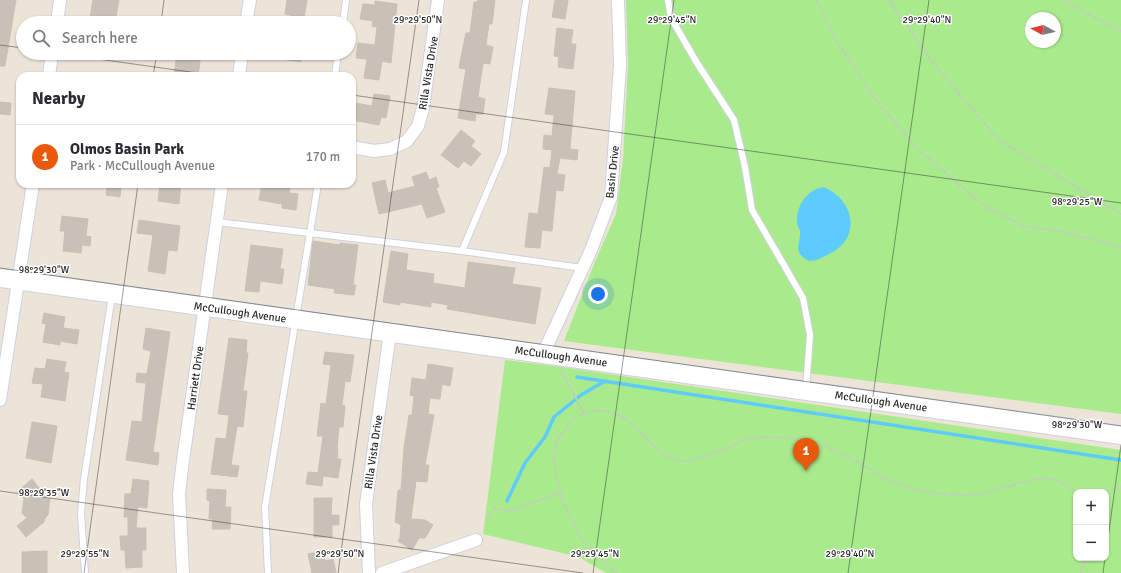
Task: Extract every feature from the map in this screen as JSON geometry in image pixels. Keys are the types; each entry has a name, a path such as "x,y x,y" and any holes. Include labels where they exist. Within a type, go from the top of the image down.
{"main road":[{"name":"McCullough Avenue","path":"0,278 1121,435"}],"street":[{"path":"58,16 60,0"},
{"path":"247,16 250,0"},
{"name":"Rilla Vista Drive","path":"356,149 374,151 390,149 407,141 418,126 423,108 438,0"},
{"name":"Basin Drive","path":"543,354 591,250 611,197 620,65 618,0"},
{"path":"50,72 51,60"},
{"path":"240,72 241,60"},
{"path":"0,400 32,188"},
{"name":"Harriett Drive","path":"183,573 180,488 221,188"},
{"name":"Rilla Vista Drive","path":"369,573 366,504 390,333"},
{"path":"382,573 476,540"}],"lane":[{"path":"344,16 346,0"},
{"path":"462,251 504,152 526,0"},
{"path":"668,0 671,18 697,63 734,120 752,210 803,298 810,335 805,391"},
{"path":"336,72 337,60"},
{"path":"268,573 265,507 297,320 309,233 317,188"},
{"path":"217,222 462,251 582,268"},
{"path":"85,573 81,514 84,479 112,294"}],"path":[{"path":"817,0 834,37 873,98 919,150 966,191 986,206 1022,226 1060,231 1121,247"},
{"path":"889,0 932,62 999,140 1121,214"},
{"path":"1062,0 1121,31"},
{"path":"558,370 562,372 584,413"},
{"path":"618,573 612,570 581,537 564,507 560,493 555,447 558,439 570,423 584,413 597,411 611,412 626,419 654,448 666,456 685,461 725,450 740,442 754,438 793,438 836,451 900,485 916,490 955,495 971,495 994,492 1042,478 1064,483 1073,490"},
{"path":"1109,491 1121,487"},
{"path":"487,522 494,508 511,511 560,493"},
{"path":"1081,573 1085,561"}],"green space":[{"path":"626,0 1121,0 1121,414 564,341 594,264 616,214 623,159 628,64"},
{"path":"505,360 562,367 1121,450 1121,573 606,573 579,557 483,534"}],"water":[{"path":"823,187 834,193 842,200 848,210 850,229 846,239 840,247 821,258 809,261 800,254 798,248 800,231 797,223 798,210 807,195 812,191"}],"building":[{"path":"0,0 16,0 5,66 0,66"},
{"path":"93,0 119,0 116,16 90,16"},
{"path":"287,0 307,0 304,16 285,14"},
{"path":"478,0 495,0 492,24 489,24 486,45 493,47 490,64 483,63 478,97 485,99 483,114 476,114 475,121 458,118 466,69 459,68 466,33 470,33 474,2 478,2"},
{"path":"555,0 568,0 565,19 552,17"},
{"path":"375,1 397,4 391,63 382,61 379,80 364,78 367,59 356,58 358,43 375,45 377,27 372,26 373,21 360,19 363,4 375,5"},
{"path":"557,28 573,30 571,44 576,44 573,69 558,67 559,57 554,56"},
{"path":"176,60 200,60 199,72 175,72"},
{"path":"288,60 301,60 301,62"},
{"path":"549,88 575,91 570,149 578,150 577,160 560,158 557,174 565,175 563,191 556,190 552,231 542,230 540,248 525,247 529,213 538,214 544,167 550,168 552,150 543,149 544,135 552,136 554,115 545,114"},
{"path":"374,94 390,96 386,118 381,117 379,125 356,121 356,103 372,106"},
{"path":"0,102 11,103 10,115 0,114"},
{"path":"461,130 475,141 471,146 481,154 471,166 464,161 458,168 441,155"},
{"path":"426,172 429,180 436,177 439,187 436,188 445,212 427,218 422,204 379,214 372,183 385,180 388,193 415,186 412,177"},
{"path":"107,188 121,188 120,197 106,195"},
{"path":"160,188 181,188 179,204 158,201"},
{"path":"261,188 290,188 289,193 298,194 296,210 282,208 282,204 259,200"},
{"path":"62,216 88,219 86,236 91,237 90,246 82,245 81,253 63,251 65,231 60,231"},
{"path":"139,220 180,226 177,251 168,250 165,274 148,271 153,235 137,233"},
{"path":"313,241 340,245 340,243 358,245 353,285 356,285 354,295 334,293 335,289 308,285"},
{"path":"251,245 283,249 280,269 284,269 282,284 260,281 259,292 245,291"},
{"path":"391,251 408,254 406,270 434,274 433,283 465,288 468,262 515,268 512,284 541,288 535,324 447,309 448,305 431,302 431,307 400,302 400,305 383,302"},
{"path":"44,313 65,317 63,328 79,330 77,344 60,341 60,345 43,342 46,324 42,323"},
{"path":"146,328 170,332 153,452 159,453 158,465 126,460 132,421 142,422 146,383 136,382 137,373 147,374 151,351 143,349"},
{"path":"229,338 247,340 246,353 248,353 243,391 247,391 243,427 237,426 231,465 239,466 237,477 211,474 216,438 226,439 229,415 218,414"},
{"path":"325,352 354,355 350,382 345,381 342,405 345,406 343,427 339,427 337,459 341,459 338,478 323,476 322,486 306,484 308,472 318,473 323,436 317,436 321,403 326,404 331,365 323,364"},
{"path":"47,359 66,362 64,372 69,373 65,401 41,397 43,384 32,383 35,368 45,369"},
{"path":"428,364 453,368 450,386 442,384 440,399 430,398 428,414 434,415 425,465 429,465 427,482 416,481 411,519 425,520 433,525 425,538 419,538 412,550 398,541 400,537 401,525 395,522 398,490 401,490 404,448 409,415 412,415 414,396 410,395 412,378 426,380"},
{"path":"32,422 57,426 51,463 26,458"},
{"path":"32,479 46,497 50,497 48,515 44,522 26,537 17,526 27,518 22,513 24,499 17,492"},
{"path":"133,479 149,481 147,508 138,507 136,528 146,528 146,550 142,550 142,567 126,568 125,550 121,550 120,536 128,536 128,517 124,517 125,494 131,494"},
{"path":"207,489 226,490 225,507 231,507 230,529 212,529 213,519 209,519 210,501 207,500"},
{"path":"314,498 332,498 331,515 339,515 339,525 332,525 332,537 314,537"},
{"path":"47,551 47,573 22,573 22,552"},
{"path":"323,551 325,561 333,559 336,573 312,573 308,554"}],"waterway":[{"path":"577,377 1121,460"},
{"path":"507,501 525,463 545,437 554,417 581,395 605,381"}],"place":[{"name":"Olmos Basin Park","path":"806,471"}]}
